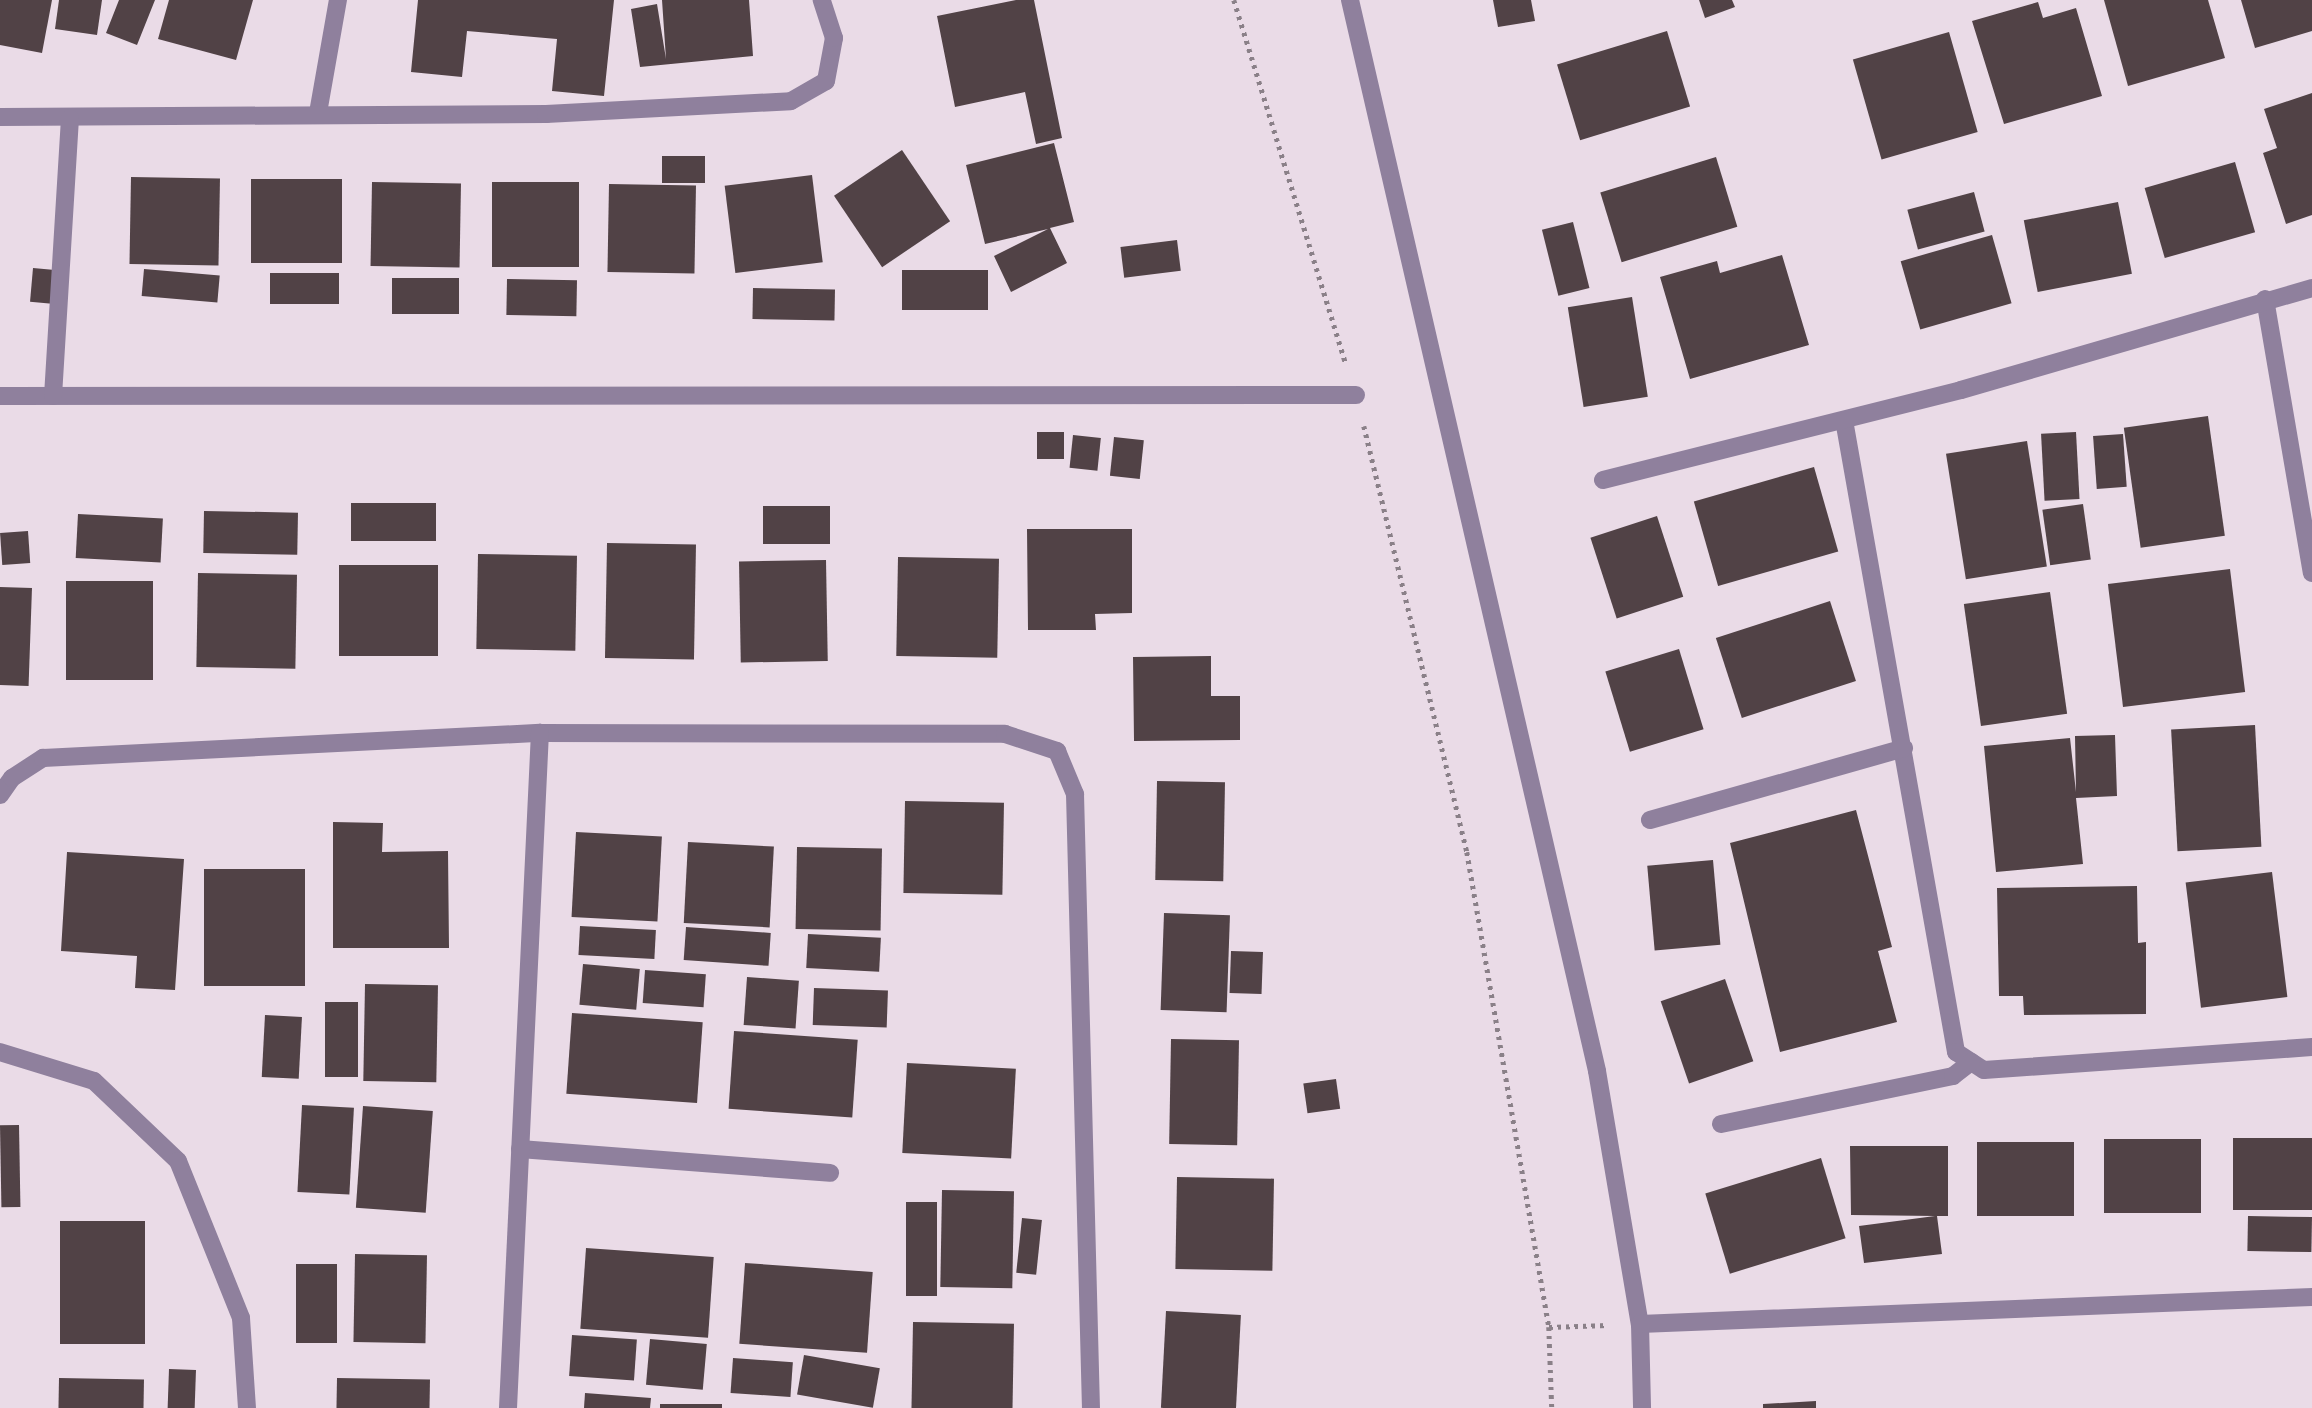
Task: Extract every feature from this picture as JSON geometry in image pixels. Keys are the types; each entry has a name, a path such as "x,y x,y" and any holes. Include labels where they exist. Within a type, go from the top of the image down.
{"street":[{"path":"318,113 338,0"},
{"path":"0,117 70,119 318,113 546,114 791,101 826,81 834,38 822,0"},
{"path":"1350,0 1597,1071 1640,1324 1642,1408"},
{"path":"54,396 70,119"},
{"path":"1603,480 1844,420 2265,299 2312,288"},
{"path":"2265,299 2312,573"},
{"path":"0,396 1356,395"},
{"path":"1844,420 1956,1052 1984,1070 2312,1047"},
{"path":"0,795 12,778 43,758 540,733 1005,734 1057,751 1075,794 1091,1408"},
{"path":"508,1408 540,733"},
{"path":"1650,820 1903,748"},
{"path":"0,1052 94,1081 178,1161 241,1318 247,1408"},
{"path":"1721,1124 1953,1076 1971,1062"},
{"path":"520,1149 830,1172"},
{"path":"1640,1324 2312,1297"}],"path":[{"path":"1234,0 1356,395 1467,852 1549,1327 1552,1408"},
{"path":"1549,1327 1640,1324"}],"building":[{"path":"0,0 52,0 42,53 0,45"},
{"path":"59,0 102,0 97,35 55,29"},
{"path":"119,0 155,0 137,45 106,33"},
{"path":"169,0 253,0 236,60 158,39"},
{"path":"418,0 614,0 604,96 552,91 557,39 467,31 462,77 411,72"},
{"path":"662,0 749,0 753,56 640,67 631,9 657,4 666,59"},
{"path":"1016,0 1034,0 1062,138 1036,144 1025,92 955,107 937,16"},
{"path":"1493,0 1531,0 1535,21 1498,27"},
{"path":"1699,0 1732,0 1735,7 1705,18"},
{"path":"2104,0 2208,0 2225,58 2128,86"},
{"path":"2241,0 2312,0 2312,31 2255,48"},
{"path":"2038,2 2043,18 2076,8 2102,96 2004,124 1972,21"},
{"path":"1667,31 1690,107 1580,140 1557,65"},
{"path":"1949,32 1978,132 1882,160 1853,60"},
{"path":"2312,93 2312,215 2286,224 2263,153 2277,148 2264,109"},
{"path":"1054,143 1074,222 1050,228 1067,263 1011,292 994,256 1048,229 985,244 966,165"},
{"path":"902,150 950,221 882,267 834,196"},
{"path":"662,156 705,156 705,183 662,183"},
{"path":"1716,157 1737,227 1622,262 1600,192"},
{"path":"2235,162 2255,232 2165,258 2145,188"},
{"path":"812,175 823,262 735,273 725,186"},
{"path":"131,177 220,179 218,266 129,264"},
{"path":"251,179 342,179 342,263 251,263"},
{"path":"372,182 461,184 460,268 371,266"},
{"path":"492,182 579,182 579,267 492,267"},
{"path":"609,184 696,186 694,274 607,272"},
{"path":"1974,192 1985,232 1918,249 1907,210"},
{"path":"2118,202 2132,274 2038,292 2024,220"},
{"path":"1573,222 1589,288 1558,296 1542,230"},
{"path":"1992,235 2012,303 1920,329 1901,261"},
{"path":"1177,240 1181,271 1124,278 1120,247"},
{"path":"1782,255 1809,345 1690,379 1660,277 1717,261 1720,273"},
{"path":"33,268 55,270 52,304 30,302"},
{"path":"144,269 220,276 217,303 142,296"},
{"path":"902,270 988,270 988,310 902,310"},
{"path":"270,273 339,273 339,304 270,304"},
{"path":"392,278 459,278 459,314 392,314"},
{"path":"507,279 577,280 576,316 506,315"},
{"path":"753,288 835,289 834,320 752,319"},
{"path":"1632,297 1648,397 1584,407 1568,307"},
{"path":"2208,416 2225,536 2141,548 2124,428"},
{"path":"1037,432 1064,432 1064,459 1037,459"},
{"path":"2076,432 2080,499 2045,501 2041,434"},
{"path":"2123,434 2127,487 2097,489 2093,436"},
{"path":"1073,435 1101,438 1097,471 1070,468"},
{"path":"1114,437 1144,440 1140,479 1110,476"},
{"path":"2027,441 2047,566 1966,579 1946,454"},
{"path":"1814,467 1838,552 1718,586 1694,501"},
{"path":"351,503 436,503 436,541 351,541"},
{"path":"2083,504 2091,559 2050,565 2042,510"},
{"path":"763,506 830,506 830,544 763,544"},
{"path":"204,511 298,513 297,555 203,553"},
{"path":"78,514 163,518 161,562 76,558"},
{"path":"1657,516 1683,597 1617,618 1590,538"},
{"path":"1027,529 1132,529 1132,613 1095,614 1096,630 1028,630"},
{"path":"28,531 30,563 2,565 0,533"},
{"path":"607,543 696,545 694,660 605,658"},
{"path":"478,554 577,556 575,651 476,649"},
{"path":"898,557 999,559 997,658 896,656"},
{"path":"826,560 828,661 741,663 739,562"},
{"path":"339,565 438,565 438,656 339,656"},
{"path":"2230,569 2245,692 2123,707 2108,584"},
{"path":"198,573 297,575 295,669 196,667"},
{"path":"66,581 153,581 153,680 66,680"},
{"path":"0,587 32,588 29,686 0,685"},
{"path":"2050,592 2067,714 1981,726 1964,604"},
{"path":"1830,601 1856,681 1742,718 1716,638"},
{"path":"1679,649 1704,729 1630,752 1605,672"},
{"path":"1211,656 1211,696 1240,696 1240,740 1134,741 1133,657"},
{"path":"2255,725 2261,847 2178,851 2171,729"},
{"path":"2115,735 2117,796 2076,798 2083,864 1996,872 1984,746 2070,738 2076,792 2075,736"},
{"path":"1157,781 1225,782 1223,881 1155,880"},
{"path":"905,801 1004,803 1002,895 903,893"},
{"path":"1856,810 1892,947 1878,951 1897,1022 1780,1052 1730,843"},
{"path":"333,822 383,823 382,852 448,851 449,948 333,948"},
{"path":"576,832 662,837 657,921 572,917"},
{"path":"688,842 774,847 770,927 684,923"},
{"path":"797,847 882,848 881,930 796,929"},
{"path":"67,852 184,859 175,990 135,988 137,956 61,951"},
{"path":"1713,860 1720,945 1655,950 1647,866"},
{"path":"204,869 305,869 305,986 204,986"},
{"path":"2272,872 2287,997 2201,1008 2186,883"},
{"path":"2137,886 2138,943 2146,942 2146,1014 2024,1015 2023,996 1999,996 1997,888"},
{"path":"1164,913 1230,915 1227,1012 1161,1010"},
{"path":"580,926 656,930 654,959 578,955"},
{"path":"686,927 771,933 768,966 684,960"},
{"path":"808,934 881,938 879,972 806,968"},
{"path":"1231,951 1263,952 1262,994 1230,993"},
{"path":"583,964 640,969 636,1010 579,1005"},
{"path":"645,970 706,974 704,1007 643,1003"},
{"path":"747,977 799,981 796,1029 744,1025"},
{"path":"1725,979 1753,1061 1689,1083 1661,1001"},
{"path":"365,984 438,985 436,1082 363,1081"},
{"path":"814,988 888,991 887,1028 813,1025"},
{"path":"325,1002 358,1002 358,1077 325,1077"},
{"path":"572,1013 703,1022 697,1103 566,1094"},
{"path":"265,1015 302,1017 299,1079 262,1077"},
{"path":"734,1031 858,1040 852,1117 729,1109"},
{"path":"1171,1039 1239,1040 1237,1145 1169,1144"},
{"path":"907,1063 1016,1069 1011,1159 902,1153"},
{"path":"1336,1079 1340,1109 1307,1113 1303,1084"},
{"path":"302,1105 354,1108 349,1195 297,1192"},
{"path":"363,1106 433,1111 426,1213 356,1208"},
{"path":"0,1125 19,1125 20,1207 1,1207"},
{"path":"2233,1138 2312,1138 2312,1210 2233,1210"},
{"path":"2104,1139 2201,1139 2201,1213 2104,1213"},
{"path":"1977,1142 2074,1142 2074,1216 1977,1216"},
{"path":"1850,1146 1948,1146 1948,1216 1937,1216 1942,1254 1864,1263 1859,1226 1935,1216 1851,1215"},
{"path":"1821,1158 1846,1238 1730,1274 1705,1193"},
{"path":"1177,1177 1274,1179 1272,1271 1175,1269"},
{"path":"942,1190 1014,1191 1012,1288 940,1287"},
{"path":"906,1202 937,1202 937,1296 906,1296"},
{"path":"2248,1216 2312,1217 2311,1252 2247,1251"},
{"path":"1022,1218 1042,1220 1036,1275 1016,1273"},
{"path":"60,1221 145,1221 145,1344 60,1344"},
{"path":"586,1248 714,1257 708,1338 580,1329"},
{"path":"355,1254 427,1255 425,1343 353,1342"},
{"path":"745,1263 873,1272 867,1353 739,1344"},
{"path":"296,1264 337,1264 337,1343 296,1343"},
{"path":"1166,1311 1241,1315 1236,1408 1161,1408"},
{"path":"913,1322 1014,1324 1013,1408 911,1408"},
{"path":"572,1335 637,1340 634,1380 569,1376"},
{"path":"650,1339 707,1344 703,1390 646,1385"},
{"path":"804,1355 880,1368 873,1408 797,1394"},
{"path":"733,1358 793,1362 790,1397 731,1393"},
{"path":"169,1369 196,1370 195,1408 168,1408"},
{"path":"59,1378 144,1379 143,1408 58,1408"},
{"path":"337,1378 430,1380 429,1408 336,1408"},
{"path":"585,1393 651,1398 650,1408 584,1408"},
{"path":"1816,1401 1816,1408 1763,1408 1763,1404"},
{"path":"660,1404 722,1404 722,1408 660,1408"}]}
